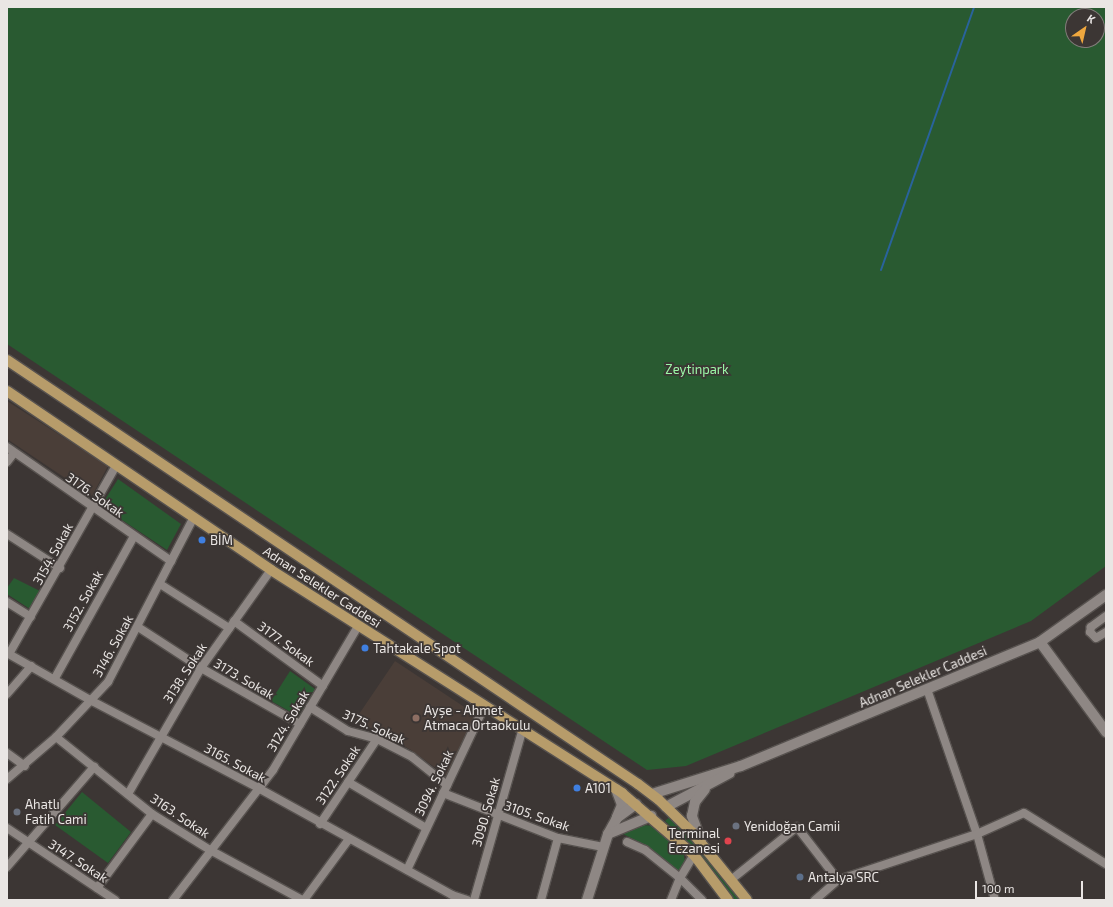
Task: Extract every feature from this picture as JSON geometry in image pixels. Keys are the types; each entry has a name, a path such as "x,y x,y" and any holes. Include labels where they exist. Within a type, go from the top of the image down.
{"main road":[{"name":"Adnan Selekler Caddesi","path":"7,360 652,794 702,843 732,879 747,900"},
{"name":"Adnan Selekler Caddesi","path":"7,392 193,519 271,570 522,732 616,789 651,816 694,855 728,900"},
{"name":"Adnan Selekler Caddesi","path":"652,794 742,766 1040,642 1106,595"},
{"path":"1040,642 1106,732"},
{"name":"Adnan Selekler Caddesi","path":"666,807 707,787 742,766"},
{"name":"Adnan Selekler Caddesi","path":"702,843 692,816 695,802 707,787"},
{"path":"587,900 603,847 622,805 616,789"},
{"path":"617,818 652,794"},
{"path":"608,834 651,816 666,807"}],"street":[{"name":"3176. Sokak","path":"7,447 92,508 171,561"},
{"path":"7,462 14,453"},
{"name":"3154. Sokak","path":"8,653 60,568 116,466"},
{"name":"3146. Sokak","path":"7,779 25,766 56,737 92,701 108,682 193,519"},
{"path":"7,534 60,568"},
{"name":"3152. Sokak","path":"55,678 134,536"},
{"name":"3138. Sokak","path":"128,794 160,736 201,668 271,570"},
{"name":"3177. Sokak","path":"160,584 232,625 323,686"},
{"path":"7,602 31,617"},
{"path":"1103,634 1092,636 1090,630 1106,616"},
{"name":"3124. Sokak","path":"175,899 210,850 260,789 358,626"},
{"name":"3173. Sokak","path":"138,627 201,668 300,724"},
{"name":"3165. Sokak","path":"8,653 55,678 92,701 260,789 320,824 407,870 450,897 467,900"},
{"path":"7,694 31,666"},
{"path":"927,690 977,834 995,900"},
{"name":"3175. Sokak","path":"310,707 348,730 377,739 412,757 447,784"},
{"name":"3094. Sokak","path":"407,870 484,707"},
{"name":"3090. Sokak","path":"474,900 496,815 522,732"},
{"name":"3163. Sokak","path":"56,737 152,814 210,850 303,900"},
{"name":"3122. Sokak","path":"320,824 377,739"},
{"path":"7,752 25,766"},
{"path":"7,867 94,767"},
{"path":"348,782 426,828"},
{"name":"3105. Sokak","path":"443,793 558,838 603,847"},
{"path":"815,900 838,880 977,834 1024,813 1106,864"},
{"path":"98,888 152,814"},
{"path":"732,879 797,827 838,880"},
{"name":"3147. Sokak","path":"7,828 115,900"},
{"path":"541,900 558,838"},
{"path":"303,900 349,839"},
{"path":"627,842 645,850 680,878 702,900"},
{"path":"671,900 680,878 694,855"}],"shaded area":[{"path":"7,401 108,466 92,496 7,439"},
{"name":"Ayşe - Ahmet Atmaca Ortaokulu","path":"395,661 478,716 448,777 411,750 355,720"}],"green space":[{"name":"Zeytinpark","path":"7,7 1106,7 1106,566 1031,621 686,766 647,770 7,344"},
{"path":"118,479 181,524 167,550 101,506"},
{"path":"14,578 40,591 30,609 7,594 7,588"},
{"path":"290,671 315,689 298,716 271,701"},
{"path":"82,792 131,832 108,863 55,825"},
{"path":"672,815 703,850 739,900 733,900 698,852 665,821"},
{"path":"643,825 654,826 683,849 685,862 681,871 679,872 647,846 621,833"}],"waterway":[{"path":"881,270 974,7"}],"place":[{"name":"BİM","path":"202,540"},
{"name":"Tahtakale Spot","path":"365,648"},
{"name":"Ayşe - Ahmet Atmaca Ortaokulu","path":"416,718"},
{"name":"A101","path":"577,788"},
{"name":"Ahatlı Fatih Cami","path":"17,812"},
{"name":"Yenidoğan Camii","path":"736,826"},
{"name":"Terminal Eczanesi","path":"728,841"},
{"name":"Antalya SRC","path":"800,877"}]}
